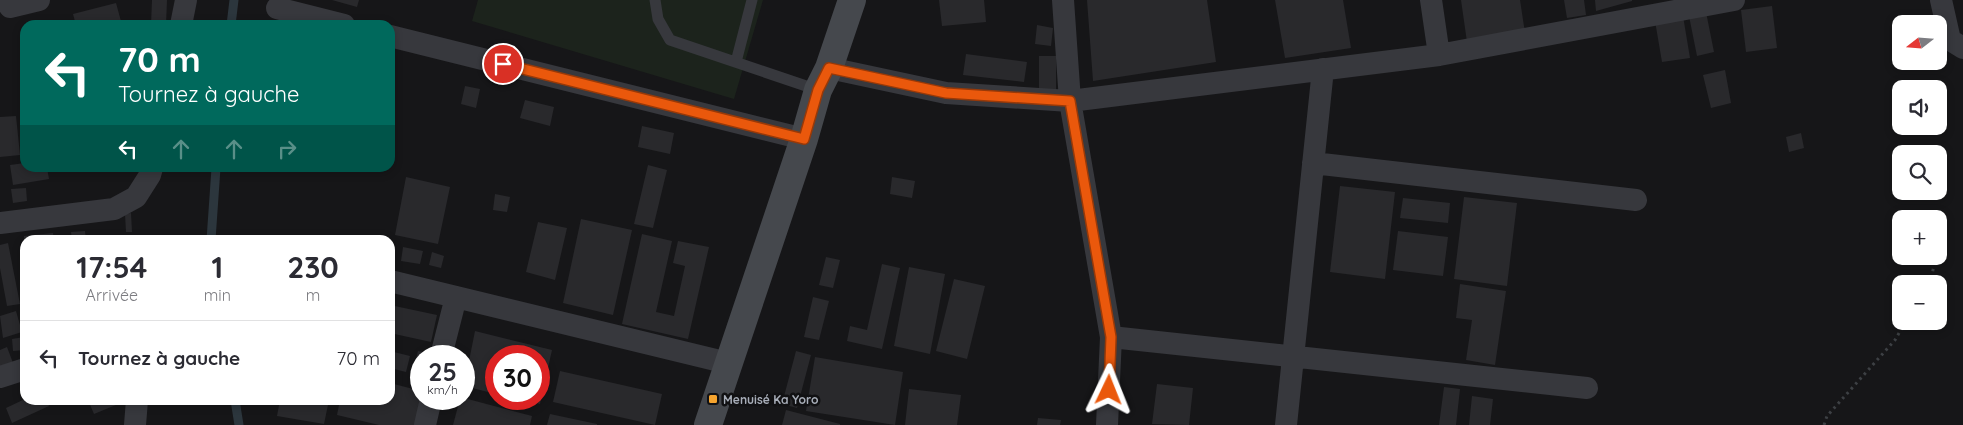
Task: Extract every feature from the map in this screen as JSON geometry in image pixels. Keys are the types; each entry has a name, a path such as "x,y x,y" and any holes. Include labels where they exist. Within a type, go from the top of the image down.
{"street":[{"path":"7,5 39,0"},
{"path":"182,20 186,0"},
{"path":"708,425 823,79 852,0"},
{"path":"1063,0 1070,101 1111,337 1108,425"},
{"path":"1431,0 1439,55"},
{"path":"823,79 946,93 1070,101 1439,55 1734,0"},
{"path":"1942,0 1950,40 1963,48"},
{"path":"277,8 324,20"},
{"path":"395,37 804,139"},
{"path":"1286,425 1323,69"},
{"path":"1313,163 1636,200"},
{"path":"0,223 114,209 136,197 151,172"},
{"path":"395,282 728,363"},
{"path":"444,345 456,297"},
{"path":"1111,337 1587,388"},
{"path":"0,377 20,371"},
{"path":"135,425 137,405"},
{"path":"425,425 428,410"}],"lane":[{"path":"656,0 658,19 670,40 736,62 823,79"},
{"path":"736,62 752,0"}],"path":[{"path":"1824,425 1827,416 1895,340 1901,330"}],"shaded area":[{"path":"478,0 763,0 734,99 472,21"}],"building":[{"path":"152,0 167,0 166,20 151,20"},
{"path":"332,0 359,0 357,7"},
{"path":"939,0 984,0 986,22 942,26"},
{"path":"1087,0 1207,0 1216,62 1093,81"},
{"path":"1275,0 1343,0 1351,48 1285,58"},
{"path":"1461,0 1520,0 1525,33 1467,42"},
{"path":"1564,0 1584,0 1586,15 1567,18"},
{"path":"1595,0 1632,0 1632,1 1596,11"},
{"path":"116,3 121,20 75,20 73,14"},
{"path":"1772,6 1777,48 1746,52 1741,10"},
{"path":"1706,12 1714,52 1697,56 1689,16"},
{"path":"1683,16 1690,58 1662,62 1655,21"},
{"path":"1037,25 1053,28 1051,46 1035,44"},
{"path":"966,54 1027,62 1024,82 963,75"},
{"path":"1039,56 1056,56 1056,91 1039,91"},
{"path":"1725,70 1731,103 1711,108 1703,75"},
{"path":"465,86 480,89 476,108 461,104"},
{"path":"525,100 554,107 550,126 520,118"},
{"path":"16,116 20,155 0,157 0,117"},
{"path":"642,126 674,133 670,154 638,147"},
{"path":"1801,133 1804,148 1789,152 1786,137"},
{"path":"20,164 20,172 48,172 49,179 13,185 10,165"},
{"path":"648,165 667,170 653,228 634,224"},
{"path":"406,177 450,187 438,244 395,235"},
{"path":"892,177 915,181 912,198 890,194"},
{"path":"1340,186 1395,192 1385,279 1330,272"},
{"path":"26,188 27,201 13,203 11,189"},
{"path":"495,194 510,197 507,212 493,210"},
{"path":"1464,197 1517,203 1507,286 1454,279"},
{"path":"1403,198 1450,203 1448,223 1400,218"},
{"path":"131,213 132,232 126,232 125,214"},
{"path":"581,219 632,230 613,315 563,303"},
{"path":"538,222 567,228 555,280 526,272"},
{"path":"85,231 85,235 71,235 71,232"},
{"path":"1398,231 1448,237 1443,276 1393,270"},
{"path":"53,233 53,235 34,235"},
{"path":"642,234 672,241 656,312 674,316 685,266 673,263 678,241 709,247 688,339 622,324"},
{"path":"8,243 20,304 7,306 0,268 0,245"},
{"path":"403,247 423,251 420,264 401,261"},
{"path":"432,252 444,256 441,268 429,265"},
{"path":"826,257 840,260 833,288 819,285"},
{"path":"882,264 900,268 882,349 847,341 850,326 867,330"},
{"path":"909,267 945,274 930,354 894,346"},
{"path":"954,279 985,286 967,359 936,351"},
{"path":"1460,284 1506,291 1495,365 1466,360 1472,320 1456,318"},
{"path":"813,297 829,301 819,340 804,337"},
{"path":"395,306 437,315 431,342 395,334"},
{"path":"16,311 20,333 3,338 0,316"},
{"path":"475,331 532,345 485,345 485,391 475,389 475,345 472,345"},
{"path":"20,338 20,350 13,351 12,339"},
{"path":"7,347 13,363 0,368 0,350"},
{"path":"796,351 811,355 797,408 782,404"},
{"path":"395,352 410,356 406,372 395,369"},
{"path":"815,357 903,372 895,425 806,411"},
{"path":"560,371 662,394 655,425 553,402"},
{"path":"395,384 410,388 410,410 418,410 416,425 379,425 337,415 339,405 395,405"},
{"path":"1157,384 1193,388 1189,425 1152,424"},
{"path":"1444,387 1460,389 1456,425 1439,425"},
{"path":"909,389 961,395 957,425 905,425"},
{"path":"1472,396 1493,399 1490,425 1469,425"},
{"path":"20,401 20,405 49,406 12,423 6,408"},
{"path":"475,401 485,404 485,410 509,410 532,416 530,425 453,425 457,410 475,410"},
{"path":"90,405 116,405 94,414"},
{"path":"279,405 328,405 324,424 277,416"},
{"path":"786,410 840,424 840,425 782,425"},
{"path":"550,414 597,424 597,425 547,425"},
{"path":"1038,418 1061,420 1060,425 1037,425"}],"waterway":[{"path":"232,20 234,0"},
{"path":"211,235 216,172"},
{"path":"236,405 239,425"}],"place":[{"name":"Menuisé Ka Yoro","path":"713,399"}],"route":[{"path":"503,64 804,139 818,90 829,68 946,93 1070,101 1111,337 1109,390"}]}
